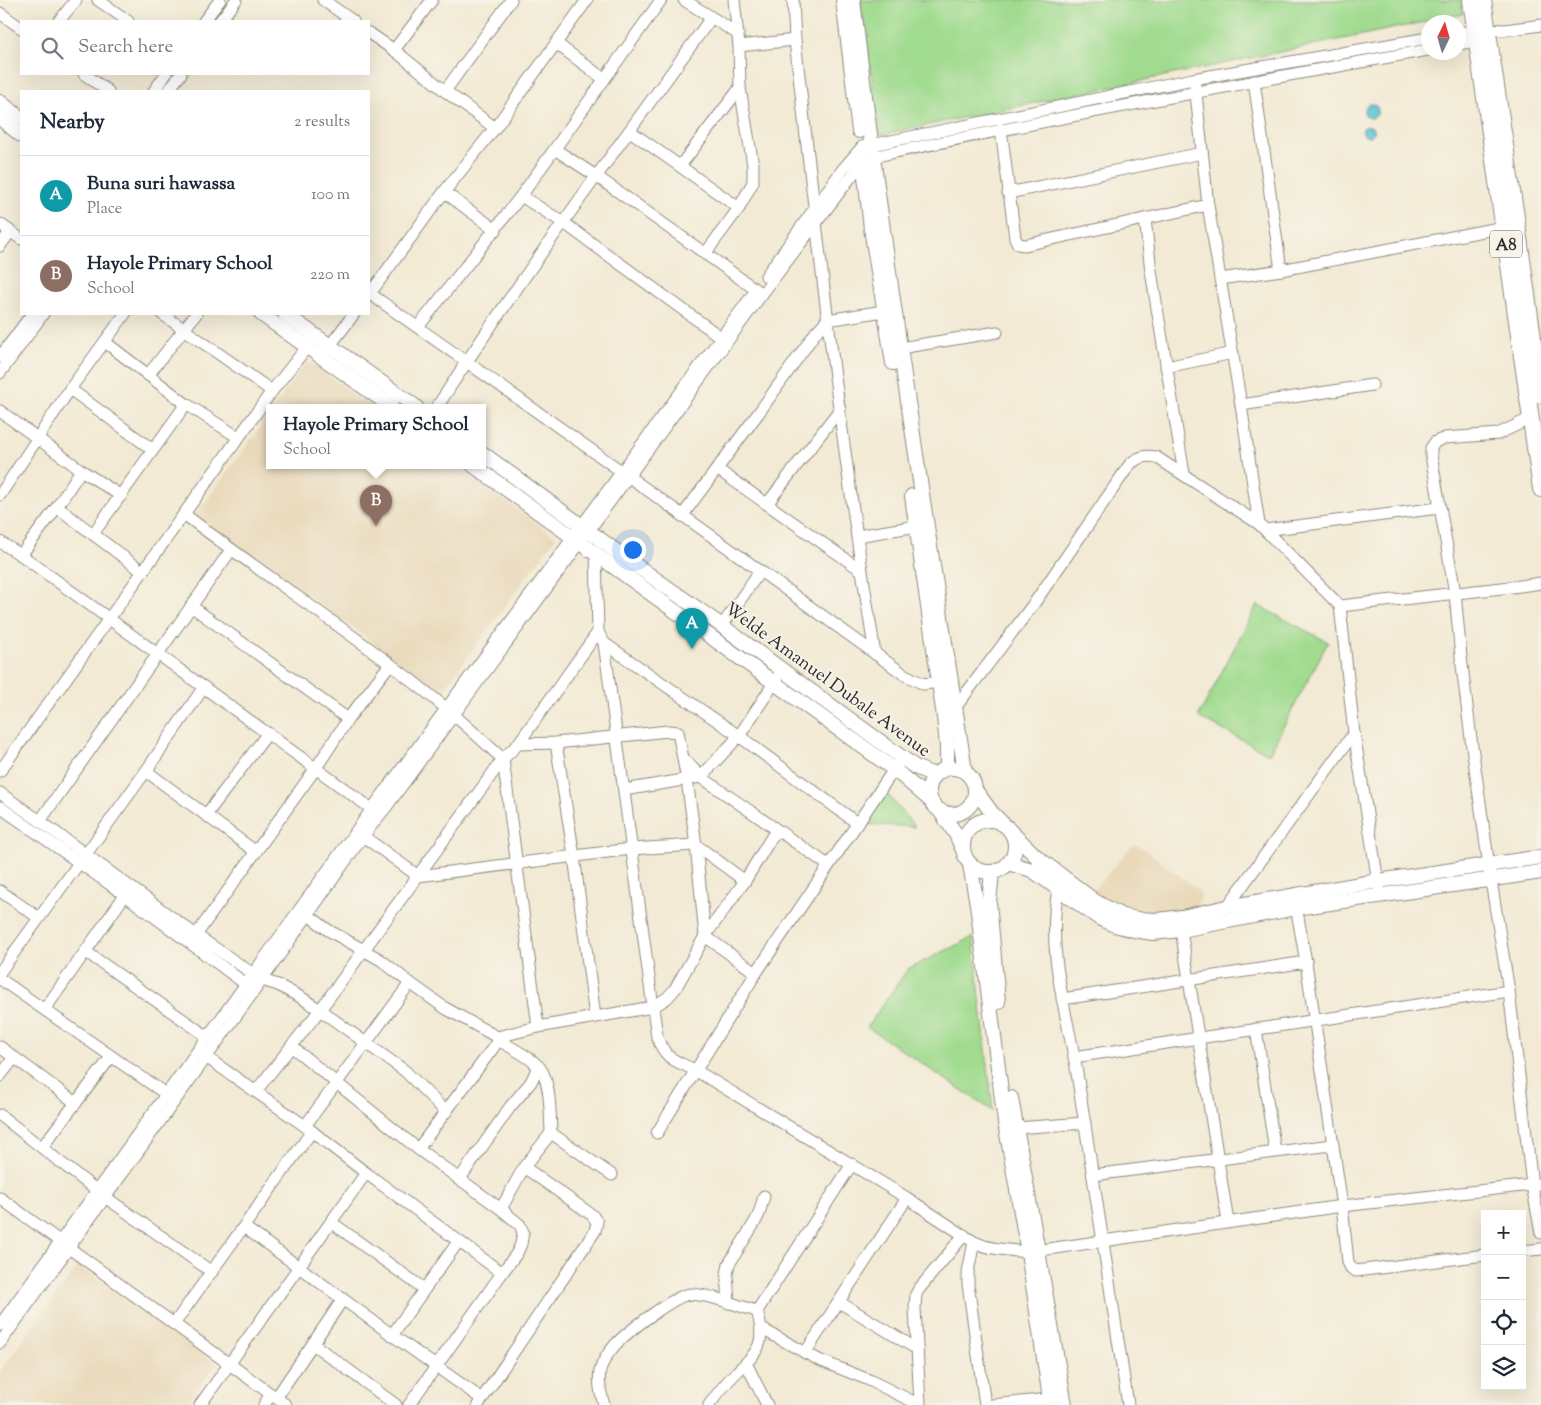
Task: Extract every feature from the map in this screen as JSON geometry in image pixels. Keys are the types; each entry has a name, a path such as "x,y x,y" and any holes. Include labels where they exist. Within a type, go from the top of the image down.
{"highway":[{"name":"A8","path":"1471,0 1482,35 1510,226 1541,395"},
{"name":"A8","path":"1482,35 1483,0"},
{"name":"A8","path":"1510,226 1531,418 1541,489"}],"main road":[{"path":"842,0 900,348 965,771 974,782 976,791 992,813 1037,857 1096,902 1122,916 1173,927"},
{"path":"853,0 867,152 871,228 939,682 947,745 947,768"},
{"path":"0,102 20,117"},
{"path":"0,118 20,134"},
{"path":"262,315 312,342 388,404"},
{"path":"287,315 312,342"},
{"path":"325,352 411,404"},
{"name":"Welde Amanuel Dubale Avenue","path":"486,456 581,533 669,598 722,626 919,769 934,775"},
{"path":"479,469 581,533 596,552 669,598 774,682 894,770 930,800 956,834 970,865 1011,1125 1065,1405"},
{"path":"930,800 928,791 934,775 942,769 951,767 965,771"},
{"path":"940,811 950,814 960,813 968,808 974,800 976,791"},
{"path":"962,848 968,830 984,820 994,821 1007,828 1014,841 1015,850 1008,863 998,871 978,870 970,865"},
{"path":"1008,863 1026,867 1099,918 1115,925 1153,933 1173,927 1295,902 1378,881 1541,857"},
{"path":"992,872 989,902 1011,1125"},
{"path":"1173,927 1182,917 1227,907 1380,896 1491,881 1541,872"},
{"path":"1034,1251 1050,1402"}],"street":[{"path":"60,20 76,0"},
{"path":"98,0 127,20"},
{"path":"323,0 352,20"},
{"path":"445,92 511,0"},
{"path":"418,327 496,230 556,150 661,0"},
{"path":"684,0 738,34"},
{"path":"705,254 739,208 750,190 754,177 740,88 740,46 734,0"},
{"path":"793,0 795,40 814,210 861,570 875,654"},
{"path":"394,50 428,1"},
{"path":"370,293 557,44 585,1"},
{"path":"205,20 227,2"},
{"path":"220,20 227,2"},
{"path":"0,13 20,27"},
{"path":"439,404 466,362 596,176 711,18"},
{"path":"1466,41 1505,30 1541,25"},
{"path":"370,33 445,92 495,128"},
{"path":"1466,34 1482,35"},
{"path":"759,292 843,168 867,152 1193,79 1421,39"},
{"path":"740,46 795,40"},
{"path":"557,44 604,80"},
{"path":"258,977 376,812 723,340 759,292 816,223 867,152 1421,51"},
{"path":"85,75 107,90"},
{"path":"155,90 165,75"},
{"path":"169,90 180,75"},
{"path":"1193,79 1196,91 1208,205 1262,527"},
{"path":"1254,81 1281,270"},
{"path":"680,166 740,88"},
{"path":"1001,129 1014,238 1018,244 1025,245 1208,205"},
{"path":"630,130 739,208"},
{"path":"556,150 596,176 759,292"},
{"path":"1008,193 1202,153"},
{"path":"444,192 496,230"},
{"path":"521,196 564,223 723,340"},
{"path":"1145,219 1166,368 1184,474"},
{"path":"0,224 20,238"},
{"path":"1220,279 1281,270 1510,226"},
{"path":"0,246 10,232"},
{"path":"370,295 625,474 875,654 916,681 924,684 939,682"},
{"path":"682,516 760,411 808,342 828,320 884,311"},
{"path":"0,357 31,315"},
{"path":"0,373 42,315"},
{"path":"0,494 70,389 124,315"},
{"path":"163,315 272,391"},
{"path":"148,376 195,315"},
{"path":"325,352 353,315"},
{"path":"900,348 997,332"},
{"path":"105,342 186,404 238,437"},
{"path":"0,771 238,437 312,342"},
{"path":"1166,368 1233,353"},
{"path":"1242,405 1372,385"},
{"path":"70,389 153,450"},
{"path":"93,534 186,404"},
{"path":"766,504 840,409"},
{"path":"0,411 81,470 121,496"},
{"path":"1531,418 1498,434 1445,438 1435,442 1431,448 1431,455 1455,593 1460,657 1491,881 1509,991 1541,1234"},
{"path":"956,708 1034,602 1130,464 1138,458 1146,456 1156,457 1262,527 1340,606 1354,732 1380,896"},
{"path":"717,469 861,570"},
{"path":"21,555 57,507 81,470"},
{"path":"57,507 142,571"},
{"path":"1262,527 1439,508"},
{"path":"184,514 390,664 450,711 503,759 538,1027"},
{"path":"857,536 917,526"},
{"path":"0,542 158,653 376,812"},
{"path":"40,821 231,550"},
{"path":"596,552 598,632 604,643 657,1038 668,1057 695,1070 852,1164 974,1242 998,1250 1034,1251 1342,1206 1536,1185"},
{"path":"722,626 760,571"},
{"path":"1340,606 1541,583"},
{"path":"191,606 348,719"},
{"path":"256,1091 320,1010 503,759 518,744 598,632"},
{"path":"604,643 739,736 858,823"},
{"path":"196,935 316,768 348,719 390,664"},
{"path":"624,790 701,777 739,736 782,671"},
{"path":"0,972 146,771 204,687"},
{"path":"518,744 556,743 668,730 678,732 684,759 696,845 705,936 756,973"},
{"path":"1227,907 1354,732"},
{"path":"206,815 268,733"},
{"path":"556,743 574,856 595,1017"},
{"path":"657,1133 756,973 902,757"},
{"path":"684,759 701,777 828,865"},
{"path":"146,771 256,852"},
{"path":"0,793 40,821 125,895 250,987"},
{"path":"0,808 82,858 258,977 286,989 320,1010 405,1071 446,1112"},
{"path":"0,1325 102,1194 171,1097 208,1037 307,914 363,836 376,812"},
{"path":"418,1149 497,1039 538,1027 653,1007 667,998 675,989 705,936 745,881 776,830"},
{"path":"363,836 418,876 631,848 696,845 745,881"},
{"path":"1058,890 1054,933 1062,999 1085,1124 1128,1405"},
{"path":"0,891 39,918"},
{"path":"45,1009 125,895"},
{"path":"1295,902 1315,1020 1342,1206 1348,1262 1351,1268 1356,1270 1481,1255"},
{"path":"307,914 328,930 381,960 410,984 445,1008 523,1055 538,1067 547,1088 552,1133 524,1167 501,1209"},
{"path":"1173,927 1188,980 1199,1037 1228,1222"},
{"path":"86,952 208,1037"},
{"path":"1062,999 1306,962"},
{"path":"0,979 171,1097"},
{"path":"174,1324 244,1227 336,1083 410,984"},
{"path":"171,1097 206,1057 250,987"},
{"path":"1074,1057 1509,991"},
{"path":"1256,1029 1275,1152"},
{"path":"291,1046 418,1149 501,1209 520,1225 523,1232 517,1253 408,1405"},
{"path":"0,1047 76,1103"},
{"path":"42,1147 111,1057"},
{"path":"206,1057 309,1128 366,1173 502,1273"},
{"path":"0,1076 14,1058"},
{"path":"459,1180 510,1107 531,1082 538,1067"},
{"path":"0,1115 102,1194 212,1272"},
{"path":"1011,1125 1085,1124"},
{"path":"552,1133 612,1175"},
{"path":"1093,1175 1332,1145"},
{"path":"709,1405 730,1378 753,1356 760,1340 762,1328 757,1311 852,1164"},
{"path":"244,1227 480,1402 597,1226 597,1222 592,1215 524,1167"},
{"path":"200,1405 366,1173"},
{"path":"729,1303 727,1274 729,1264 759,1214 764,1196"},
{"path":"806,1353 907,1198"},
{"path":"2,1202 278,1399"},
{"path":"331,1222 424,1289"},
{"path":"762,1328 819,1360 869,1380 920,1405 916,1294 964,1235"},
{"path":"392,1336 458,1242"},
{"path":"974,1242 968,1272 968,1284 986,1405"},
{"path":"0,1343 64,1245"},
{"path":"1526,1250 1541,1248"},
{"path":"604,1405 600,1390 600,1373 603,1362 615,1345 640,1324 682,1296 690,1294 705,1296 757,1311"},
{"path":"264,1405 278,1399 343,1299"},
{"path":"839,1302 917,1349"},
{"path":"313,1344 396,1405"},
{"path":"746,1363 767,1405"},
{"path":"992,1405 1050,1402"}],"shaded area":[{"path":"307,361 369,404 276,404"},
{"path":"266,419 266,469 460,469 556,537 442,692 196,515"},
{"path":"1138,845 1201,892 1197,909 1137,916 1090,894 1132,846"},
{"path":"79,1265 216,1363 186,1405 0,1405 0,1371"}],"green space":[{"path":"860,0 1461,0 1463,14 1421,15 1421,23 880,135"},
{"path":"1257,605 1328,642 1269,754 1198,717"},
{"path":"887,794 915,827 863,824"},
{"path":"973,937 993,1111 867,1027 908,969"}],"water":[{"path":"1368,104 1374,104 1378,111 1374,118 1368,118 1364,114 1364,108"},
{"path":"1368,125 1374,131 1368,137 1362,131"}],"place":[{"name":"Hayole Primary School","path":"376,526"},
{"name":"Buna suri hawassa","path":"692,649"}]}
